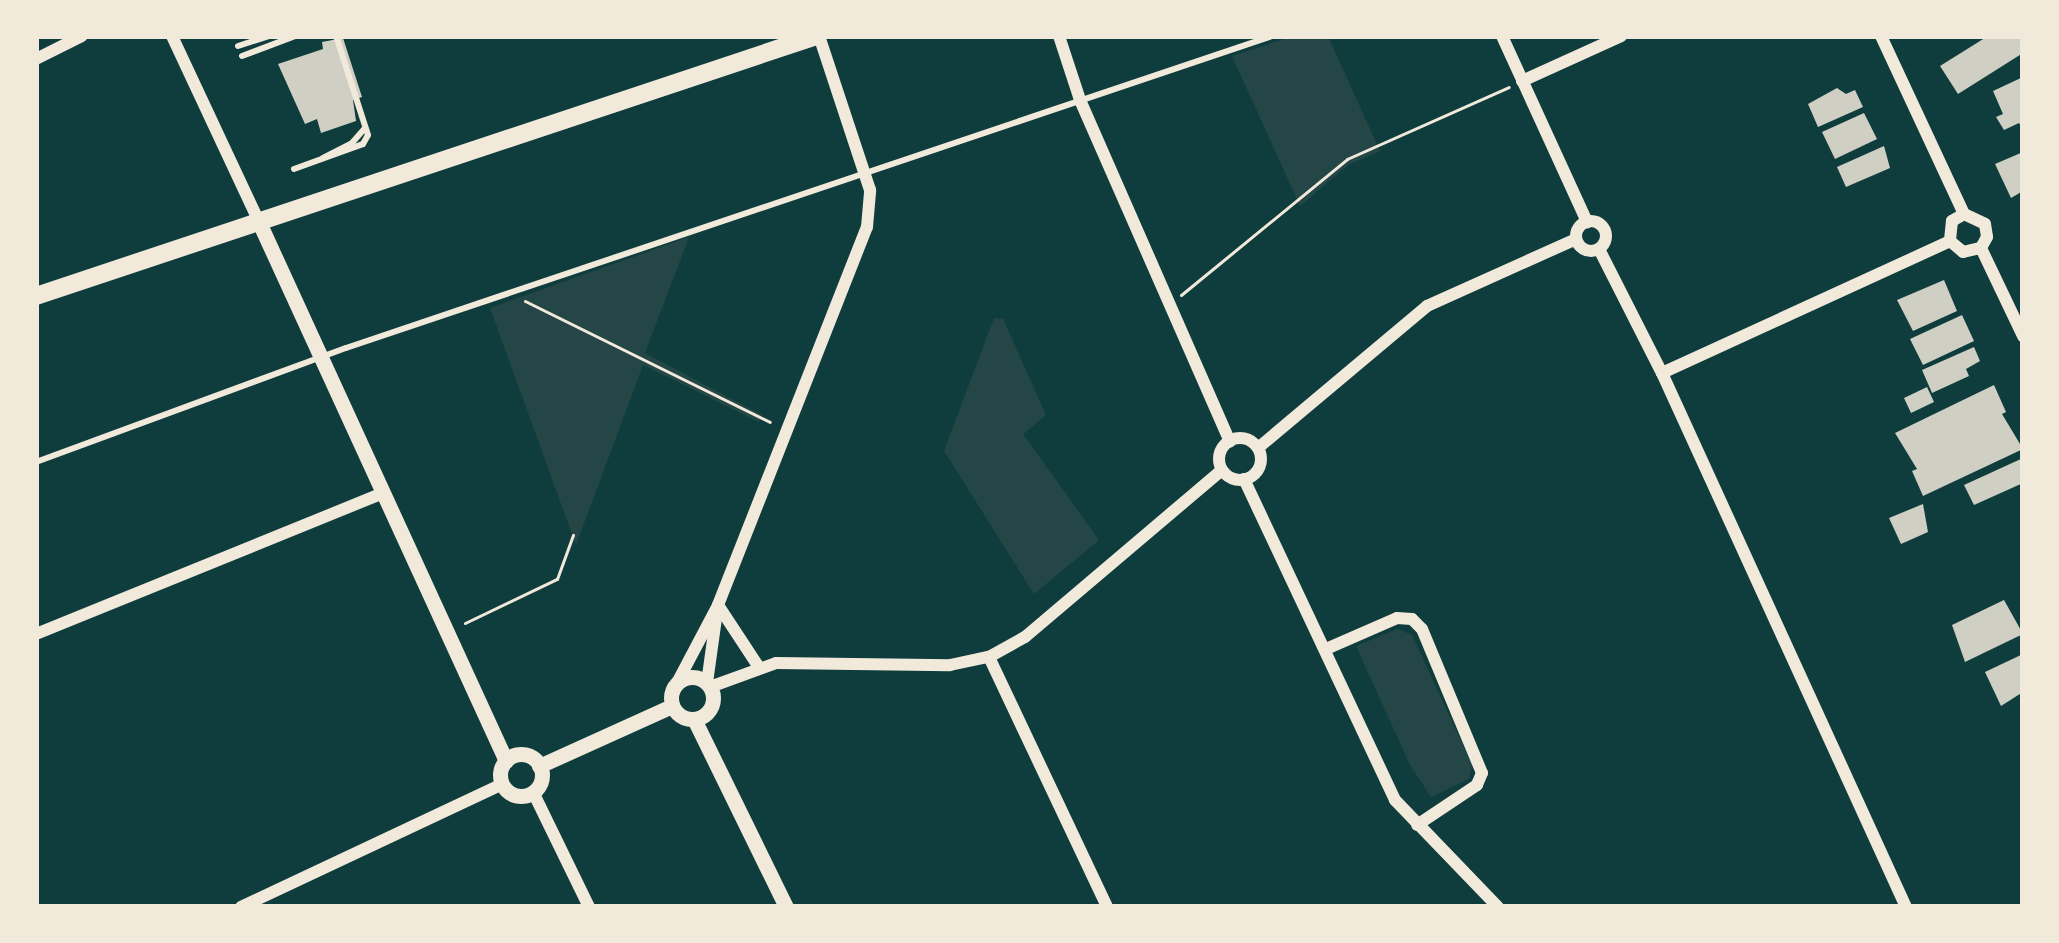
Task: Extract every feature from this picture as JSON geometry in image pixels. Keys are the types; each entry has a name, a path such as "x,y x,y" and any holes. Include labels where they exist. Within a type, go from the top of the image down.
{"highway":[{"path":"36,296 818,36"}],"street":[{"path":"36,58 82,36"},
{"path":"172,36 506,761 502,784"},
{"path":"673,706 671,693 718,605 867,226 870,190 818,36"},
{"path":"1059,36 1080,100 1230,441"},
{"path":"1502,36 1587,222"},
{"path":"1522,81 1621,36"},
{"path":"1882,36 1964,214"},
{"path":"1981,248 1964,252 1950,241 1949,227 1964,214 1976,215 1985,224 1981,248 2023,336"},
{"path":"1576,239 1579,226 1587,222 1597,222 1605,232 1599,248 1662,373 1906,907"},
{"path":"1576,239 1585,250 1599,248"},
{"path":"1258,448 1427,306 1576,239"},
{"path":"1662,373 1950,241"},
{"path":"1222,470 1221,450 1230,441 1248,440 1258,448 1259,467 1244,479"},
{"path":"1222,470 1244,479 1395,800 1498,907"},
{"path":"678,682 690,676 709,685 758,666 950,665 989,657 1024,638 1222,470"},
{"path":"36,634 383,494"},
{"path":"718,605 758,666"},
{"path":"694,718 710,707 718,605"},
{"path":"1326,649 1397,618 1412,619 1422,629 1483,768 1477,785 1417,825"},
{"path":"989,657 1107,907"},
{"path":"673,706 694,718 786,907"},
{"path":"539,766 673,706"},
{"path":"506,761 524,755 539,766"},
{"path":"502,784 515,796 533,792 540,783 539,766"},
{"path":"241,907 502,784"},
{"path":"533,792 589,907"}],"lane":[{"path":"238,46 269,36"},
{"path":"242,56 295,36"},
{"path":"294,169 363,145 367,125 336,36"},
{"path":"36,461 319,357 1272,36"}],"path":[{"path":"1170,304 1347,160 1522,81"},
{"path":"508,293 788,430"},
{"path":"447,631 556,579 573,535"}],"shaded area":[{"path":"1293,36 1328,36 1380,151 1348,165 1300,206 1232,56"},
{"path":"689,237 645,353 762,415 759,422 643,365 576,545 490,308"},
{"path":"994,318 1003,319 1046,415 1023,434 1099,540 1034,594 944,451"},
{"path":"1398,629 1412,635 1472,765 1469,779 1431,797 1410,765 1356,646"}],"building":[{"path":"1988,36 2023,36 2023,53 1958,94 1940,66"},
{"path":"343,38 362,97 353,100 356,121 321,133 317,119 305,124 278,64 323,49 322,42"},
{"path":"2023,77 2023,130 2019,123 2004,130 1996,117 2003,114 1993,91"},
{"path":"1837,88 1846,94 1855,90 1863,107 1818,127 1808,104"},
{"path":"1864,113 1877,139 1835,159 1822,132"},
{"path":"1884,146 1890,168 1846,187 1837,167"},
{"path":"2023,152 2023,191 2011,198 1995,164"},
{"path":"1944,280 1957,311 1913,331 1897,300"},
{"path":"1962,315 1974,341 1923,365 1910,339"},
{"path":"1974,347 1980,361 1966,369 1969,376 1932,393 1922,370"},
{"path":"1994,385 2006,412 2002,414 2023,449 1923,496 1912,471 1917,469 1895,433"},
{"path":"1927,387 1934,402 1911,413 1904,398"},
{"path":"2023,458 2023,483 1974,505 1964,485"},
{"path":"1923,504 1928,532 1901,544 1889,518"},
{"path":"2004,600 2023,634 1965,662 1952,625"},
{"path":"2023,654 2023,692 2001,706 1985,672"}]}
